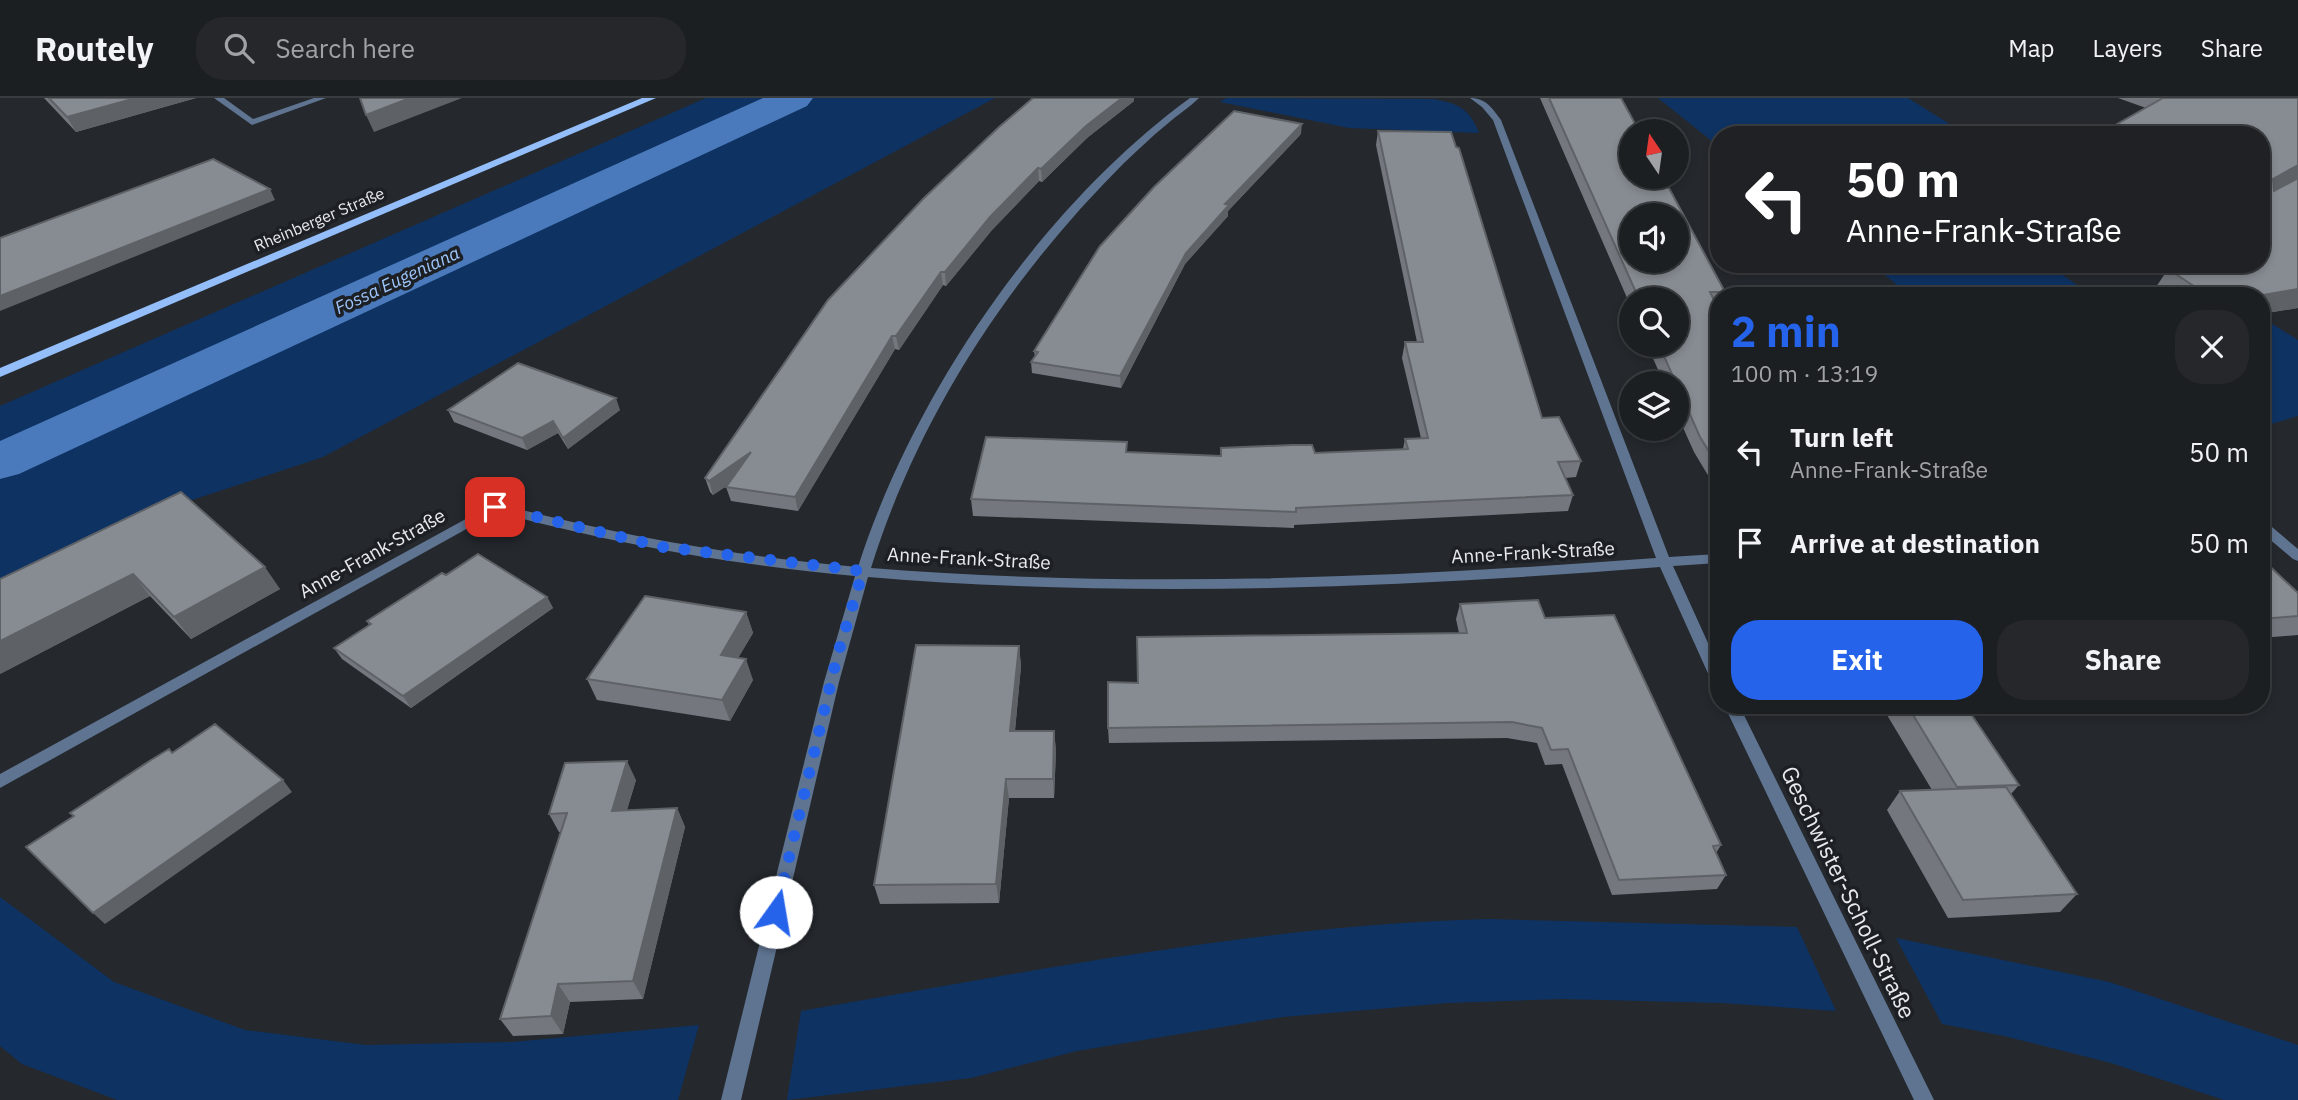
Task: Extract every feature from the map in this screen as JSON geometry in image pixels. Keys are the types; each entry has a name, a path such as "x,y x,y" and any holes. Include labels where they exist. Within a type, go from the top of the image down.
{"main road":[{"name":"Rheinberger Straße","path":"0,373 651,98"}],"street":[{"path":"218,98 252,122 322,98"},
{"path":"731,1100 837,657 863,571 913,446 956,365 1007,289 1094,188 1136,147 1195,98"},
{"path":"1474,98 1485,105 1497,120 1664,562 1710,663"},
{"name":"Anne-Frank-Straße","path":"0,782 495,507 663,547 863,571 965,580 1257,584 1569,570 1710,559"},
{"path":"2270,533 2298,556"},
{"name":"Geschwister-Scholl-Straße","path":"1735,714 1924,1100"}],"shaded area":[{"path":"706,98 995,98 323,457 183,503 0,591 0,406"},
{"path":"1226,98 1433,99 1462,108 1472,118 1479,133 1349,128 1220,102"},
{"path":"1658,98 1908,98 1953,126 1710,126 1710,140 1689,123 1689,119 1684,119"},
{"path":"1882,273 2060,273 2080,287 1900,287"},
{"path":"2270,323 2298,340 2298,416 2270,424"},
{"path":"0,897 114,982 245,1030 366,1045 512,1042 699,1025 678,1100 117,1100 22,1064 0,1046"},
{"path":"1488,919 1797,927 1836,1011 1722,1003 1562,999 1448,1003 1283,1017 1077,1051 971,1078 787,1100 801,1011 1058,966 1229,940 1315,930"},
{"path":"1896,938 2109,982 2298,1045 2298,1100 2224,1100 2111,1063 2004,1036 1942,1024"}],"building":[{"path":"49,98 136,98 67,117"},
{"path":"360,98 410,98 366,115"},
{"path":"1033,98 1122,98 1086,126 1041,169 1038,168 990,217 945,272 941,272 896,336 892,336 795,497 726,487 751,452 709,481 705,478 828,300 923,199"},
{"path":"1549,98 1621,98 1632,119 1619,119 1619,189 1669,189 1677,203 1619,203 1619,254"},
{"path":"2163,98 2298,98 2298,165 2273,179 2274,191 2298,178 2298,289 2270,294 2270,287 2195,287 2174,273 2270,273 2270,126 2114,126"},
{"path":"1234,111 1302,124 1225,204 1229,205 1186,253 1120,376 1031,362 1038,352 1034,351 1100,246 1154,187"},
{"path":"1378,131 1451,132 1456,147 1459,148 1542,418 1559,417 1581,461 1558,462 1573,495 1296,508 1296,512 971,499 986,437 1127,442 1126,452 1221,456 1221,448 1292,445 1312,445 1315,453 1408,449 1405,439 1428,438 1405,342 1423,342"},
{"path":"213,159 270,189 0,296 0,238"},
{"path":"1689,225 1710,264 1710,273 1715,273 1722,287 1710,287 1710,453 1689,412 1689,371 1671,371 1664,357 1689,357 1689,287 1634,287 1627,273 1689,273"},
{"path":"518,363 616,398 563,438 553,421 522,438 448,410"},
{"path":"181,492 265,567 174,617 133,574 0,641 0,579"},
{"path":"478,554 547,597 403,696 334,648 371,624 367,621 442,573 446,575"},
{"path":"2270,567 2298,593 2298,616 2270,618"},
{"path":"645,596 746,612 721,655 746,659 722,700 587,679"},
{"path":"1538,600 1545,618 1614,615 1721,845 1713,846 1726,875 1619,880 1568,749 1551,750 1542,728 1512,722 1108,728 1108,682 1138,683 1137,637 1467,633 1460,604"},
{"path":"916,645 1019,646 1010,731 1054,731 1053,779 1006,779 996,884 874,885"},
{"path":"1912,714 1971,714 2019,785 1957,787"},
{"path":"215,724 283,780 93,913 26,847 74,816 70,813 151,760 169,749 172,753"},
{"path":"627,761 612,811 677,808 633,981 558,984 551,1016 500,1019 567,813 549,814 565,763"},
{"path":"2006,787 2077,894 1963,900 1900,791"}],"waterway":[{"name":"Fossa Eugeniana","path":"0,462 794,98"}],"route":[{"path":"495,507 663,547 751,560 863,571 837,657 776,912"}]}
